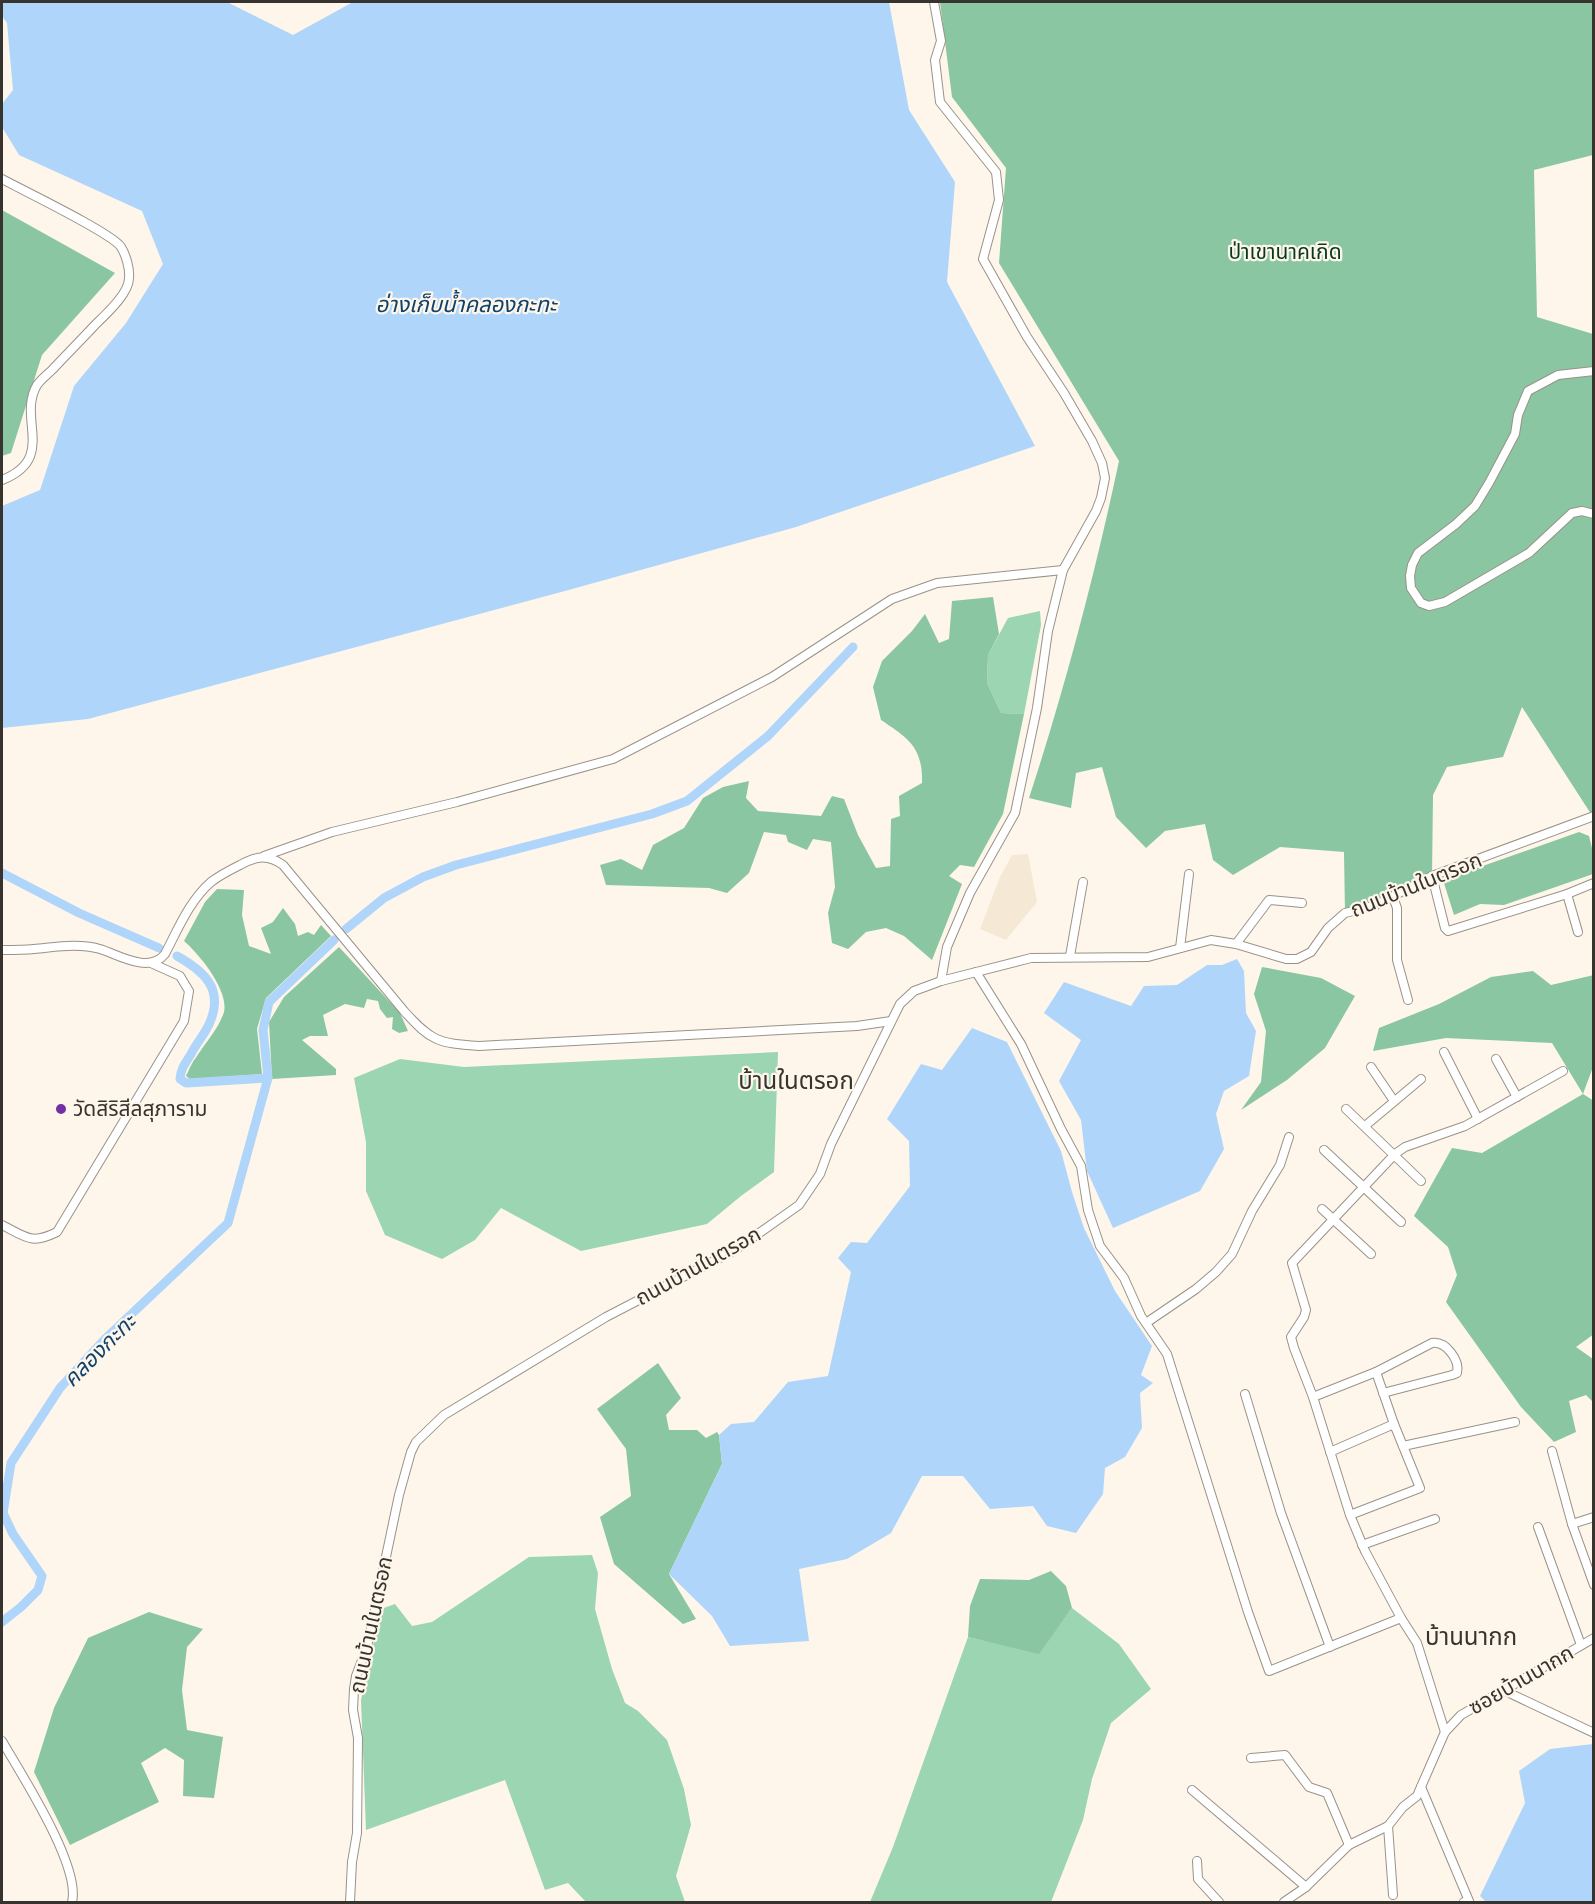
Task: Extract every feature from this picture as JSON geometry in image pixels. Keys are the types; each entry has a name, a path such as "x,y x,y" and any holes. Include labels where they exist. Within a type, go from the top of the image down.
{"street":[{"path":"934,2 941,40 935,60 940,102 996,172 999,200 983,259 1027,337 1064,393 1102,463 1105,478 1101,498 1063,570 1048,631 1037,708 1015,813 965,904 947,947 941,981"},
{"path":"2,179 103,233 120,246 127,263 129,279 126,290 113,306 37,386 32,405 32,448 26,464 16,474 2,480"},
{"path":"1593,371 1558,375 1528,391 1518,415 1515,434 1490,483 1475,506 1463,518 1419,553 1412,565 1411,588 1421,603 1429,606 1445,602 1529,553 1572,513 1582,511 1593,514"},
{"path":"151,963 161,959 165,954 189,909 210,883 246,861 332,832 457,802 613,759 772,677 892,599 937,583 1063,570"},
{"name":"ถนนบ้านในตรอก","path":"350,1902 352,1862 357,1833 358,1738 354,1689 356,1676 367,1647 399,1495 416,1442 444,1415 606,1317 735,1250 778,1218 800,1205 820,1174 831,1144 900,1004 914,992 941,981 1031,958 1148,957 1211,940 1297,959 1311,952 1328,928 1345,913 1374,906 1432,876 1593,818"},
{"path":"262,856 273,858 283,865 419,1028 446,1044 479,1046 526,1044 857,1026 891,1021"},
{"path":"1180,948 1190,874"},
{"path":"1432,876 1444,928 1448,932 1567,894 1593,883"},
{"path":"1070,956 1083,882"},
{"path":"1567,894 1578,932"},
{"path":"1393,897 1397,908 1396,960 1408,1000"},
{"path":"1236,944 1269,900 1302,903"},
{"path":"2,950 32,950 79,944 132,961 151,963 180,976 189,991 184,1021 57,1232 41,1240 27,1237 2,1226"},
{"path":"976,972 1021,1044 1081,1166 1088,1210 1100,1246 1124,1278 1141,1316 1167,1354 1244,1601 1269,1671 1401,1618"},
{"path":"1443,1052 1478,1119"},
{"path":"1496,1059 1517,1097"},
{"path":"1371,1067 1395,1101"},
{"path":"1445,1732 1417,1643 1362,1545 1350,1515 1313,1397 1291,1337 1306,1310 1292,1263 1395,1154 1405,1147 1465,1126 1563,1071"},
{"path":"1365,1126 1421,1079"},
{"path":"1346,1109 1421,1181"},
{"path":"1146,1323 1196,1289 1232,1254 1252,1211 1280,1165 1289,1137"},
{"path":"1324,1150 1401,1222"},
{"path":"1322,1209 1371,1254"},
{"path":"1313,1397 1376,1372 1432,1342 1443,1344 1455,1359 1457,1373 1452,1376 1383,1393"},
{"path":"1350,1515 1420,1488 1376,1372"},
{"path":"1245,1394 1281,1512 1330,1647"},
{"path":"1403,1446 1515,1422"},
{"path":"1330,1452 1394,1424"},
{"path":"1552,1451 1572,1524 1592,1573 1593,1585"},
{"path":"1572,1524 1593,1517"},
{"path":"1362,1545 1435,1519"},
{"path":"1538,1527 1581,1645"},
{"name":"ซอยบ้านนากก","path":"1284,1902 1306,1887 1349,1845 1388,1826 1403,1807 1417,1796 1445,1732 1461,1715 1593,1638"},
{"path":"1505,1691 1593,1732"},
{"path":"2,1741 60,1848 72,1879 72,1902"},
{"path":"1251,1758 1285,1755 1309,1787 1327,1793 1349,1845"},
{"path":"1422,1787 1469,1901 1464,1902"},
{"path":"1192,1790 1306,1887"},
{"path":"1388,1826 1393,1895"},
{"path":"1197,1861 1198,1879 1219,1902"}],"shaded area":[{"path":"1028,854 1037,902 1006,940 980,929 1000,877 1012,855"}],"green space":[{"name":"ป่าเขานาคเกิด","path":"940,2 1593,2 1593,155 1534,170 1537,317 1593,334 1593,817 1522,707 1503,757 1447,767 1433,795 1432,876 1345,913 1344,852 1280,847 1233,875 1213,860 1205,824 1165,831 1146,848 1116,817 1102,767 1076,773 1071,808 1029,798 1078,631 1119,461 999,263 1006,168 952,97"},
{"path":"2,210 115,273 42,355 11,453 2,456"},
{"path":"993,597 999,634 988,655 987,683 1001,713 1024,714 1003,814 974,867 960,865 949,876 962,884 932,960 904,936 886,928 866,932 848,949 832,943 828,913 835,887 831,842 813,839 807,850 788,842 786,835 764,832 749,873 727,893 709,888 606,885 600,865 621,859 642,870 653,845 684,828 703,798 723,787 749,781 746,798 758,811 821,816 832,796 844,799 858,835 876,868 890,866 891,819 900,816 899,796 922,783 922,771 917,752 912,745 899,732 881,720 873,687 882,661 912,631 925,614 939,643 949,639 952,601"},
{"path":"1040,611 1041,625 1024,714 1001,713 987,683 988,655 1008,618"},
{"path":"1579,832 1589,836 1593,852 1593,874 1504,905 1480,904 1454,915 1443,880"},
{"path":"217,889 244,890 242,915 249,946 271,954 261,928 273,922 283,908 295,924 298,936 308,932 314,935 321,925 331,936 266,998 257,1029 262,1074 190,1079 186,1076 219,1024 224,1012 224,1003 222,993 212,973 184,941 205,902"},
{"path":"339,947 400,1013 408,1031 399,1033 392,1029 393,1017 387,1018 380,1009 378,1001 367,999 364,1008 345,1004 323,1015 328,1036 310,1036 302,1040 336,1069 336,1075 272,1079 269,1022 284,997"},
{"path":"1262,967 1321,978 1355,996 1325,1048 1287,1080 1241,1110 1261,1082 1266,1031 1254,994"},
{"path":"1533,971 1551,985 1594,975 1593,1067 1583,1094 1552,1043 1446,1038 1373,1051 1379,1028 1439,1004 1491,977"},
{"path":"778,1052 774,1172 707,1224 581,1251 501,1208 475,1240 442,1259 385,1235 366,1191 366,1142 354,1078 400,1059 464,1067"},
{"path":"1583,1094 1594,1101 1594,1334 1576,1347 1593,1359 1593,1402 1586,1395 1569,1401 1576,1432 1554,1442 1521,1407 1446,1302 1457,1275 1448,1247 1414,1216 1452,1148 1482,1153"},
{"path":"658,1363 681,1398 666,1415 669,1430 697,1430 706,1438 717,1432 722,1464 669,1574 696,1619 683,1624 614,1564 600,1517 631,1496 626,1449 597,1409"},
{"path":"592,1555 598,1573 595,1609 612,1669 625,1703 638,1711 667,1740 684,1789 691,1825 676,1876 685,1902 586,1902 568,1883 545,1890 505,1780 366,1830 361,1700 381,1609 395,1604 412,1626 432,1622 529,1557"},
{"path":"1051,1571 1066,1586 1072,1608 1039,1654 968,1637 970,1606 980,1579 1029,1580"},
{"path":"1072,1608 1119,1644 1151,1689 1111,1723 1092,1779 1083,1820 1051,1902 870,1902 893,1847 968,1637 1039,1653"},
{"path":"149,1612 203,1629 187,1647 182,1690 187,1730 223,1737 214,1798 183,1796 184,1760 165,1748 141,1763 159,1802 70,1845 34,1772 54,1708 88,1638"}],"water":[{"name":"อ่างเก็บน้ำคลองกะทะ","path":"2,2 227,2 293,35 353,2 889,2 909,110 955,182 947,282 1035,446 796,527 565,591 88,719 2,728 2,506 40,490 74,386 126,323 163,264 142,211 19,155 2,127 2,104 13,90 7,23 2,16"},
{"path":"1237,959 1244,971 1246,1013 1256,1031 1249,1076 1224,1091 1216,1114 1224,1149 1200,1191 1113,1228 1087,1171 1081,1120 1059,1081 1081,1040 1044,1013 1064,982 1131,1006 1144,986 1177,985 1207,965 1222,965"},
{"path":"972,1028 1007,1042 1061,1151 1084,1228 1115,1291 1152,1346 1141,1375 1153,1383 1140,1393 1142,1428 1125,1457 1105,1468 1103,1494 1076,1533 1047,1526 1033,1506 990,1509 963,1476 922,1476 891,1533 847,1559 799,1569 809,1641 730,1646 712,1616 669,1574 722,1464 719,1435 731,1424 754,1422 788,1382 828,1376 851,1272 838,1258 851,1242 867,1243 910,1186 909,1141 887,1119 921,1064 942,1070"},
{"path":"1593,1744 1593,1902 1486,1902 1480,1896 1525,1803 1519,1771 1550,1749"}],"waterway":[{"path":"346,929 384,898 423,877 456,865 652,814 687,801 768,736 853,647"},
{"path":"2,873 79,913 159,948"},
{"name":"คลองกะทะ","path":"2,1622 38,1590 42,1576 13,1534 3,1513 11,1463 60,1388 105,1339 228,1223 268,1078 263,1030 269,1002 334,940"},
{"name":"คลองกะทะ","path":"177,956 203,975 209,982 215,1000 209,1026 184,1066 180,1079 186,1083 268,1078"}],"place":[{"name":"วัดสิริสีลสุภาราม","path":"61,1109"}],"district":[{"name":"บ้านในตรอก","path":"796,1081"},
{"name":"บ้านนากก","path":"1471,1637"}]}
